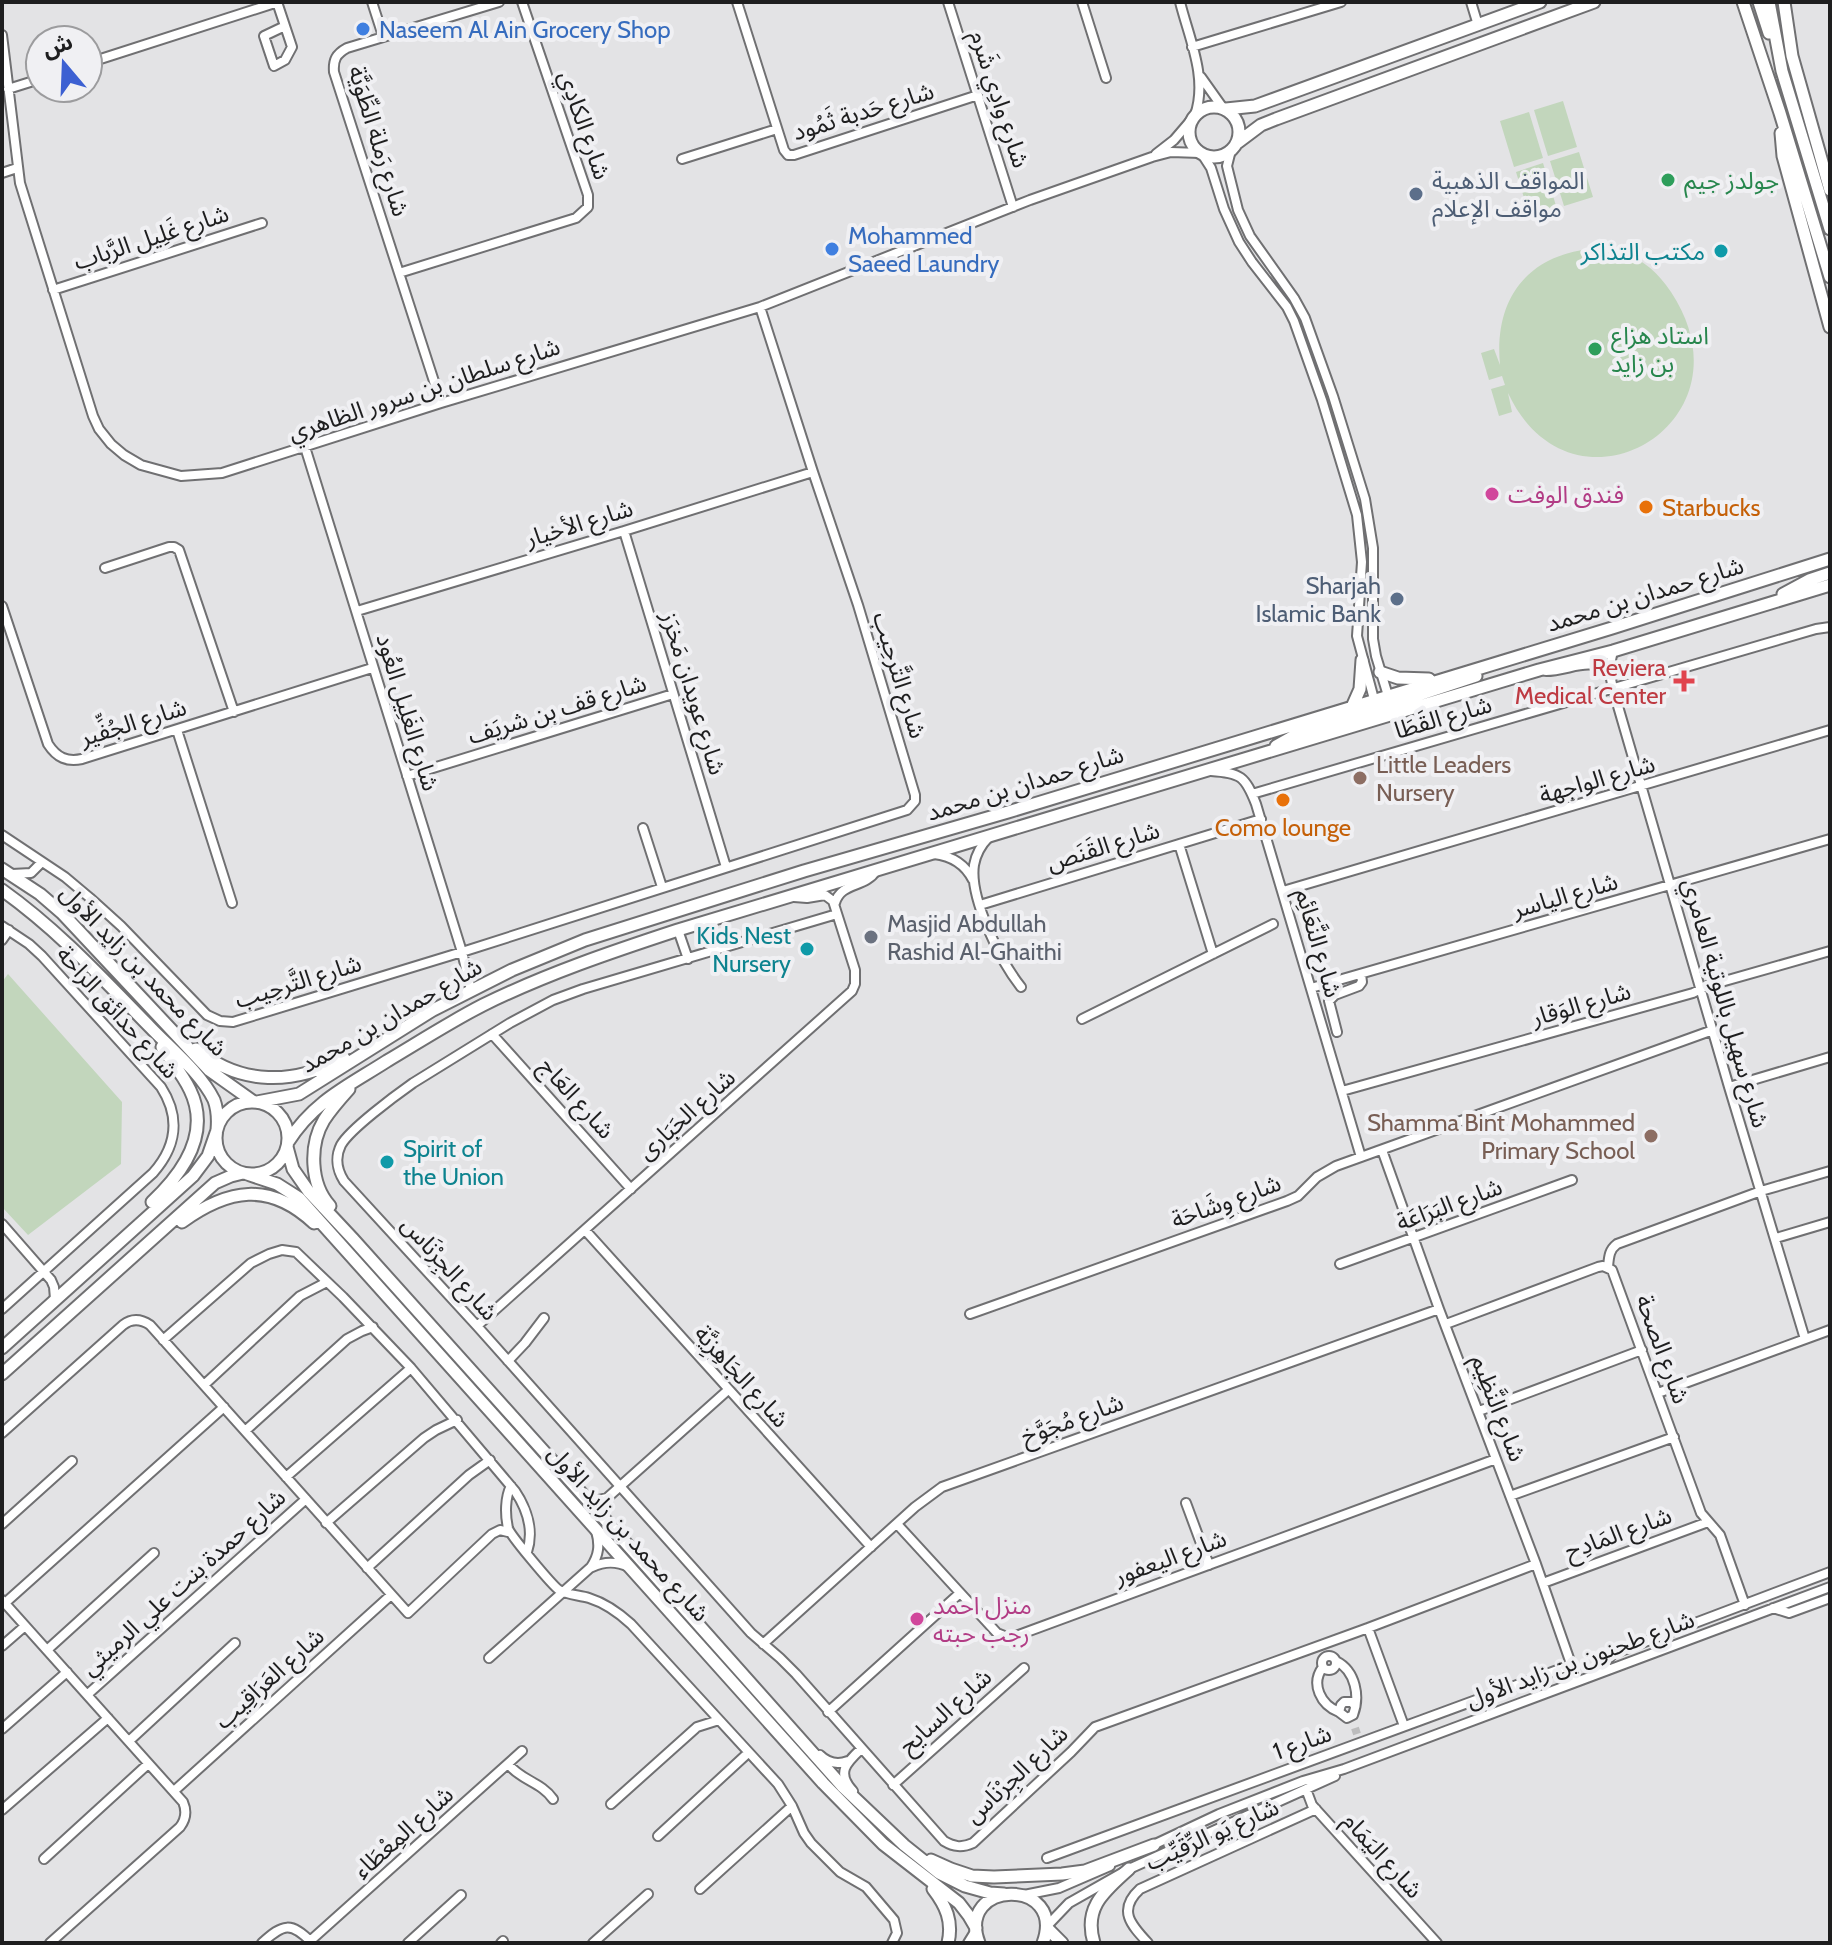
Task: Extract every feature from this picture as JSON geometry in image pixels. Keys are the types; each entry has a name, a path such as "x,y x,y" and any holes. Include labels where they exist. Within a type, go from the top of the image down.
{"main road":[{"path":"1540,2 1255,106 1208,107 1194,117 1189,138 1201,154 1220,156 1261,125 1594,2"},
{"path":"1743,2 1830,277"},
{"path":"1759,2 1830,229"},
{"path":"1771,2 1782,71"},
{"path":"1771,2 1792,56 1827,169 1830,190"},
{"path":"1784,2 1792,56"},
{"path":"1224,109 1237,120 1239,127 1234,147"},
{"path":"1780,113 1783,156 1830,327"},
{"name":"شارع حمدان بن محمد","path":"255,1102 299,1094 471,990 550,954 632,925 1352,707 1377,710 1442,679 1830,559"},
{"path":"1773,602 1809,580 1830,573"},
{"name":"شارع حمدان بن محمد","path":"288,1144 308,1114 356,1081 482,1006 568,968 678,930 1269,752 1391,705 1613,651 1830,585"},
{"path":"1352,707 1360,689 1362,660"},
{"path":"1391,705 1482,674 1492,664"},
{"path":"1380,672 1405,679 1442,679"},
{"name":"شارع محمد بن زايد الأول","path":"6,871 40,894 87,938 209,1070 255,1102"},
{"name":"شارع محمد بن زايد الأول","path":"2,890 68,943 205,1087 217,1109 217,1132"},
{"path":"150,1006 200,1052 232,1071 264,1078 316,1072 391,1036"},
{"path":"125,1236 178,1175 193,1148 197,1120 191,1092 138,1015"},
{"path":"135,1254 206,1206 230,1197 250,1195 270,1197 291,1206 331,1239 348,1243 347,1226 317,1184 314,1161 321,1127 356,1081"},
{"path":"2,1348 198,1170 208,1156 224,1115 243,1103 255,1102 269,1106 279,1114 286,1125 288,1144 280,1161 265,1172 231,1176 215,1183 2,1374"},
{"path":"217,1132 217,1146 222,1158 231,1168 245,1174"},
{"name":"شارع محمد بن زايد الأول","path":"288,1144 297,1177 348,1243 595,1527 845,1807 883,1844 959,1903 976,1929"},
{"name":"شارع محمد بن زايد الأول","path":"245,1174 277,1184 299,1198 348,1243 601,1515 843,1787 885,1827 954,1882 978,1890 1024,1895"},
{"path":"908,1848 961,1874 983,1877 1073,1873 1096,1868 1154,1845"},
{"path":"1094,1943 1091,1918 1098,1901 1129,1869"},
{"path":"925,1879 948,1912 948,1943"},
{"path":"979,1943 976,1929 981,1910 1004,1894"},
{"path":"1024,1895 1040,1908 1047,1927 1062,1943"},
{"path":"1043,1943 1047,1927"}],"street":[{"path":"104,58 278,2 292,47 285,60 274,66 264,36 285,26"},
{"path":"372,2 383,36"},
{"name":"شارع رَملة الطِّوَيَّة","path":"441,403 334,72 334,61 341,51 499,2"},
{"name":"شارع الكادِي","path":"399,273 576,218 588,207 588,195 522,2"},
{"name":"شارع حَدبة ثَمُود","path":"737,2 785,153 791,156 978,95"},
{"name":"شارع وادِي شَرم","path":"948,2 1013,207"},
{"path":"1082,2 1106,78"},
{"path":"1180,2 1199,73 1201,90 1194,117"},
{"path":"1192,47 1341,2"},
{"path":"1471,2 1478,25"},
{"name":"شارع سلطان بن سرور الظاهري","path":"2,35 17,168 93,416 99,429 124,455 141,465 181,476 232,470 760,307 1013,207 1152,157 1171,152 1201,154"},
{"path":"1199,73 1224,109"},
{"path":"8,89 24,84"},
{"name":"شارع سلطان بن سرور الظاهري","path":"1152,157 1174,140 1194,117"},
{"name":"شارع حَدبة ثَمُود","path":"682,159 777,129"},
{"path":"1234,147 1227,166 1238,210 1250,236 1305,318 1365,499 1373,548 1374,648 1391,705"},
{"path":"1201,154 1211,168 1239,242 1294,321 1322,400 1357,515 1362,562 1356,628 1377,710"},
{"path":"2,173 17,168"},
{"name":"شارع غَلِيل الرَّباب","path":"53,290 262,223"},
{"name":"شارع التَّرحِيب","path":"2,835 40,865 65,877 90,898 207,1015 220,1021 233,1022 901,813 911,807 915,801 914,790 858,605 760,307"},
{"name":"شارع الغَلِيل العُود","path":"305,447 462,952 471,990"},
{"name":"شارع الأخيار","path":"357,611 813,472"},
{"name":"شارع عويدان مَخرَز","path":"624,531 726,867"},
{"path":"105,568 169,547 179,550 234,712"},
{"name":"شارع الجُفِّير","path":"2,606 48,744 53,752 66,760 82,759 372,668"},
{"name":"شارع القَطَا","path":"1252,794 1830,627"},
{"name":"شارع سهيل باللوتية العامري","path":"1613,651 1609,664 1613,689 1805,1339"},
{"path":"1539,670 1557,671 1594,664 1604,669 1611,678"},
{"name":"شارع قف بن شريَف","path":"407,776 673,694"},
{"path":"177,730 232,903"},
{"name":"شارع الواجهة","path":"1283,891 1830,730"},
{"path":"1208,770 1240,775 1252,794"},
{"name":"شارع النَّعَائِم","path":"1252,794 1361,1157"},
{"name":"شارع القَنَص","path":"980,905 1261,819"},
{"path":"643,828 662,887"},
{"path":"974,882 975,861 989,837"},
{"name":"شارع الياسر","path":"1311,988 1830,839"},
{"path":"1179,844 1213,954"},
{"path":"933,854 958,861 965,867 974,882 980,905 1004,962 1021,987"},
{"path":"6,871 26,874 40,865"},
{"path":"40,865 36,879 40,894"},
{"path":"836,909 837,896 842,890 866,882 876,871"},
{"path":"793,896 825,895 831,898 836,909"},
{"name":"شارع الجِرْنَاس","path":"836,909 688,959 560,997 531,1011 397,1094 347,1137 337,1160 344,1181 751,1633 780,1658 944,1841 955,1846 973,1843 1095,1727 1368,1628"},
{"name":"شارع الحَبَارى","path":"477,1326 852,991 855,970 836,909"},
{"path":"1082,1019 1273,924"},
{"path":"2,940 5,928"},
{"name":"شارع حدائق الراحة","path":"2,1309 153,1173 163,1162 174,1136 169,1103 161,1087 42,956 5,928"},
{"path":"678,930 688,959"},
{"name":"شارع الوَقار","path":"1342,1091 1693,993 1707,986 1830,951"},
{"path":"1337,1032 1329,1001 1335,995 1359,986 1361,974"},
{"name":"شارع وِشَاحَة","path":"970,1314 1287,1201 1298,1196 1326,1171 1713,1030"},
{"name":"شارع العَاج","path":"492,1034 631,1189"},
{"path":"1729,1087 1830,1057"},
{"name":"شارع النَّظِيم","path":"1382,1150 1577,1681"},
{"path":"1446,1324 1598,1267 1608,1267 1610,1253 1617,1244 1761,1191 1830,1171"},
{"name":"شارع البَرَاعَة","path":"1340,1264 1572,1180"},
{"path":"1776,1238 1830,1222"},
{"path":"2,1224 51,1280 55,1299"},
{"name":"شارع الجَاهِزِيَّة","path":"585,1230 871,1547"},
{"path":"163,1340 245,1266 275,1252 296,1252 411,1368 511,1486 522,1502 528,1519 530,1539 527,1552"},
{"name":"شارع الصحة","path":"1608,1267 1615,1274 1701,1513 1720,1535 1745,1605"},
{"path":"51,1280 72,1285"},
{"path":"204,1385 300,1296 327,1282"},
{"name":"شارع مُجَوَّخ","path":"763,1644 930,1494 948,1484 1439,1309"},
{"path":"508,1361 544,1318"},
{"name":"شارع حمدة بنت علي الرميثي","path":"2,1433 127,1322 146,1322 391,1595"},
{"path":"245,1431 347,1339 373,1327"},
{"path":"1658,1393 1830,1330"},
{"path":"1479,1411 1642,1350"},
{"name":"شارع حمدة بنت علي الرميثي","path":"286,1477 411,1368"},
{"path":"601,1515 607,1498 728,1390"},
{"name":"شارع حمدة بنت علي الرميثي","path":"174,1791 3,1602 224,1407"},
{"path":"326,1523 424,1438 457,1420"},
{"path":"1510,1496 1674,1437"},
{"name":"شارع اليعفور","path":"897,1524 997,1633 1013,1637 1496,1459"},
{"path":"367,1568 469,1475 490,1460"},
{"path":"2,1524 72,1461"},
{"path":"508,1532 506,1500 511,1486"},
{"path":"589,1502 607,1498"},
{"name":"شارع حمدة بنت علي الرميثي","path":"88,1694 306,1499"},
{"path":"1186,1503 1209,1565"},
{"name":"شارع المَادِح","path":"1543,1583 1708,1522"},
{"path":"591,1567 599,1543 595,1527"},
{"path":"391,1595 408,1613 492,1534 500,1530 508,1532 563,1592 596,1601 631,1624 778,1784 811,1843 843,1874 866,1887 894,1920 897,1933 892,1943"},
{"name":"شارع حمدة بنت علي الرميثي","path":"47,1650 154,1553"},
{"path":"489,1658 591,1567 617,1563 633,1569"},
{"path":"1404,1726 1368,1628 1536,1564"},
{"path":"1605,1671 1606,1661 1613,1654 1830,1572"},
{"name":"شارع طحنون بن زايد الأول","path":"1024,1895 1074,1883 1219,1814 1303,1781 1344,1769 1830,1587"},
{"path":"828,1712 960,1593"},
{"name":"شارع العَرَاقِيب","path":"174,1791 391,1595"},
{"path":"1773,1608 1789,1613 1830,1598"},
{"path":"2,1646 25,1626"},
{"path":"129,1741 235,1643"},
{"path":"1326,1656 1343,1664 1349,1673 1357,1692 1356,1711 1352,1717 1344,1717 1328,1706 1318,1690 1317,1678 1326,1656"},
{"name":"شارع 1","path":"1047,1858 1337,1750 1358,1735 1404,1726 1571,1665"},
{"name":"شارع السايح","path":"893,1785 1024,1668"},
{"name":"شارع حمدة بنت علي الرميثي","path":"2,1729 67,1672"},
{"path":"1339,1712 1344,1702 1352,1702 1355,1706"},
{"path":"697,1727 706,1706"},
{"path":"1352,1717 1358,1735"},
{"path":"2,1810 108,1718"},
{"path":"611,1804 697,1727 719,1720"},
{"path":"784,1720 825,1759 838,1764 848,1761 861,1749"},
{"path":"1337,1750 1344,1769"},
{"name":"شارع المِعْطَاء","path":"311,1942 522,1751"},
{"path":"658,1836 748,1753"},
{"path":"848,1761 844,1774 849,1787 873,1810 885,1827"},
{"path":"44,1859 148,1764"},
{"path":"508,1764 523,1778 546,1790 553,1799"},
{"name":"شارع طحنون بن زايد الأول","path":"1047,1927 1069,1903 1129,1869 1344,1769"},
{"name":"شارع اليَمَام","path":"1306,1789 1316,1809 1437,1943"},
{"path":"50,1943 180,1827 185,1817 185,1807 174,1791"},
{"path":"700,1889 792,1806"},
{"name":"شارع يَو الرِّقَيِّب","path":"1148,1943 1134,1928 1128,1915 1130,1900 1140,1889 1316,1809"},
{"path":"593,1943 648,1894"},
{"path":"408,1943 461,1895"},
{"path":"262,1943 286,1927 299,1931 311,1942"},
{"path":"968,1943 976,1929"}],"green space":[{"path":"1563,101 1577,147 1548,156 1534,110"},
{"path":"1529,112 1543,158 1514,167 1500,121"},
{"path":"1579,152 1593,197 1564,206 1550,161"},
{"path":"1543,163 1557,209 1530,217 1516,172"},
{"name":"استاد هزاع بن زايد","path":"1589,249 1626,254 1655,272 1671,292 1692,340 1691,383 1675,418 1646,443 1611,456 1573,454 1537,433 1508,393 1512,412 1499,416 1491,389 1505,385 1502,376 1489,380 1481,353 1494,349 1500,365 1499,342 1508,303 1518,286 1531,273 1566,254"},
{"path":"8,974 122,1102 121,1164 28,1235 2,1207 2,982"}],"tunnel":[{"path":"1355,1728 1357,1734"}],"place":[{"name":"Naseem Al Ain Grocery Shop","path":"363,29"},
{"name":"جولدز جيم","path":"1668,180"},
{"name":"المواقف الذهبية مواقف الإعلام","path":"1416,194"},
{"name":"Mohammed Saeed Laundry","path":"832,249"},
{"name":"مكتب التذاكر","path":"1721,251"},
{"name":"استاد هزاع بن زايد","path":"1595,349"},
{"name":"فندق الوفت","path":"1492,494"},
{"name":"Starbucks","path":"1646,507"},
{"name":"Sharjah Islamic Bank","path":"1397,599"},
{"name":"Reviera Medical Center","path":"1684,681"},
{"name":"Little Leaders Nursery","path":"1360,778"},
{"name":"Como lounge","path":"1283,800"},
{"name":"Masjid Abdullah Rashid Al-Ghaithi","path":"871,937"},
{"name":"Kids Nest Nursery","path":"807,949"},
{"name":"Shamma Bint Mohammed Primary School","path":"1651,1136"},
{"name":"Spirit of the Union","path":"387,1162"},
{"name":"منزل احمد رجب حبته","path":"917,1619"}]}
